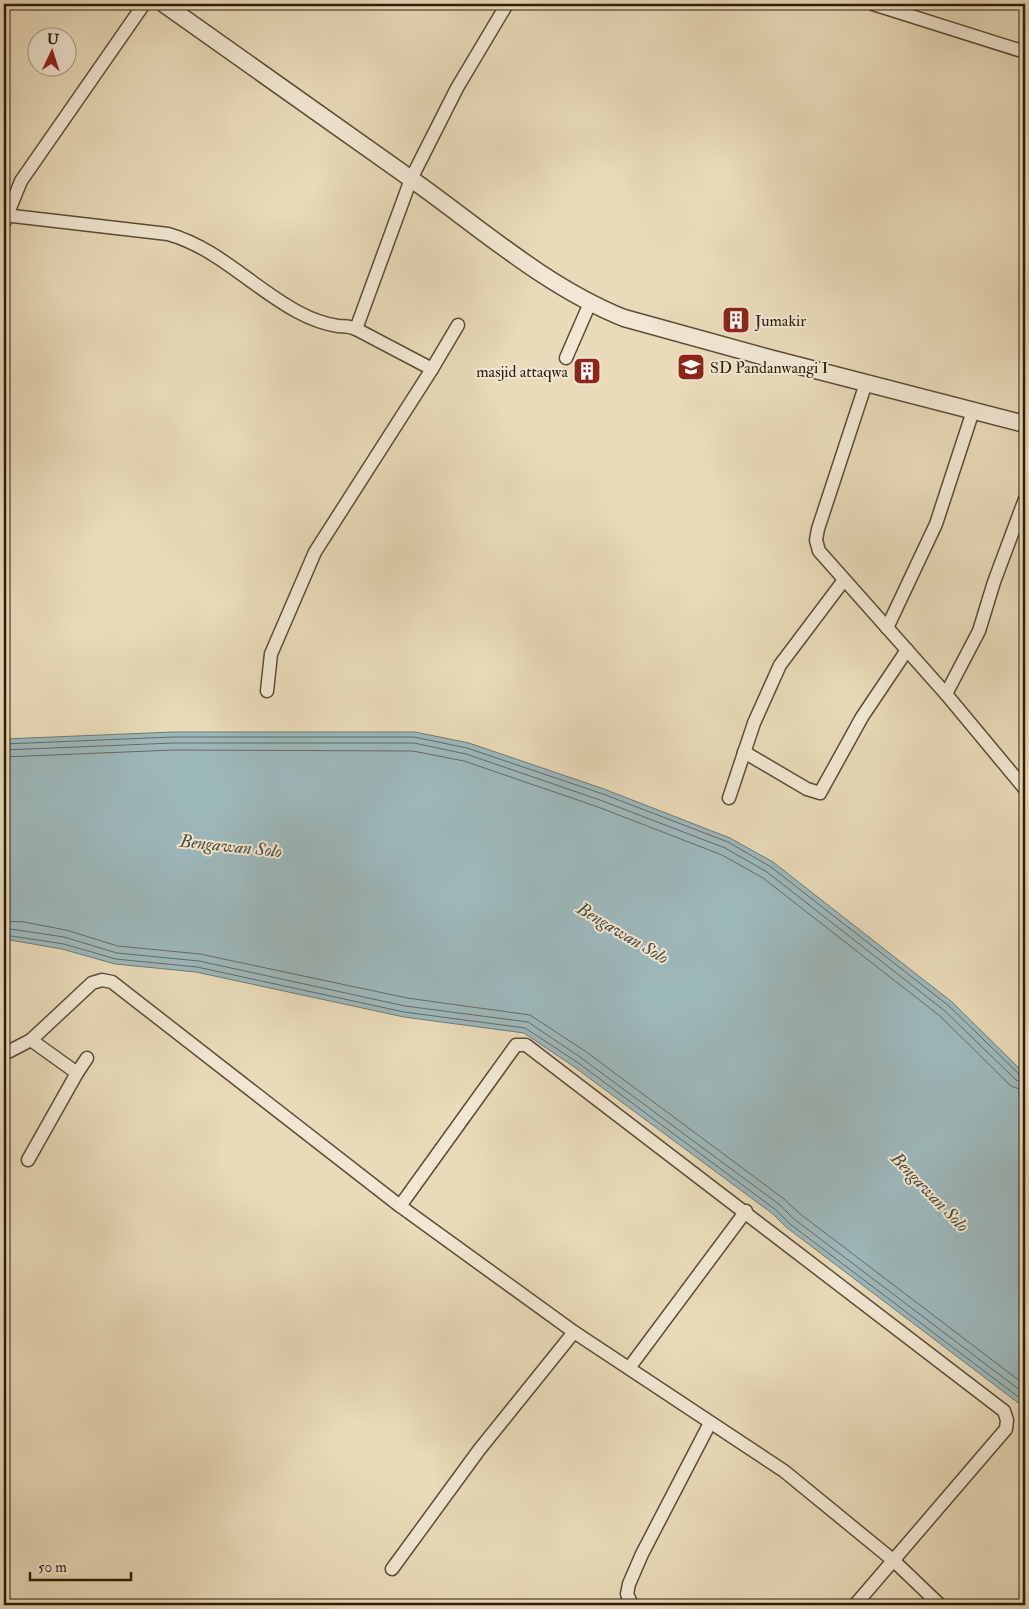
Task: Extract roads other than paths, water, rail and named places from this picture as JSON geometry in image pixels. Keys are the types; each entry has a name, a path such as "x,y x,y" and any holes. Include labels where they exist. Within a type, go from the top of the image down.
{"street":[{"path":"144,4 31,164 21,181 5,218 168,234 180,237 206,249 268,295 301,314 328,323 349,326 432,369"},
{"path":"164,4 508,250 590,303 624,318 1025,424"},
{"path":"356,329 411,179 457,88 507,4"},
{"path":"872,4 1025,52"},
{"path":"566,358 590,303"},
{"path":"267,691 271,654 315,552 458,325"},
{"path":"866,383 816,540 819,551 946,694 1025,789"},
{"path":"887,628 936,524 973,411"},
{"path":"946,694 979,631 994,582 1025,499"},
{"path":"729,798 767,690 780,665 844,580"},
{"path":"744,752 820,794 862,718 907,650"},
{"path":"4,1054 31,1040 92,983 102,980 112,982 400,1206 574,1332 784,1471 894,1561 940,1605"},
{"path":"31,1040 77,1073"},
{"path":"400,1206 514,1048 521,1043 746,1211 1004,1411 1007,1420 1006,1430 855,1605"},
{"path":"28,1160 77,1073 88,1058"},
{"path":"629,1368 746,1211"},
{"path":"392,1569 479,1450 574,1332"},
{"path":"632,1605 627,1594 629,1584 642,1554 710,1422"}],"water":[{"name":"Bengawan Solo","path":"173,732 415,732 469,743 604,789 730,838 773,862 952,1002 1025,1074 1025,1408 786,1227 773,1214 573,1066 524,1033 404,1017 196,972 115,964 62,949 4,939 4,739"}],"place":[{"name":"Jumakir","path":"736,320"},
{"name":"SD Pandanwangi I","path":"691,367"},
{"name":"masjid attaqwa","path":"587,371"}]}
